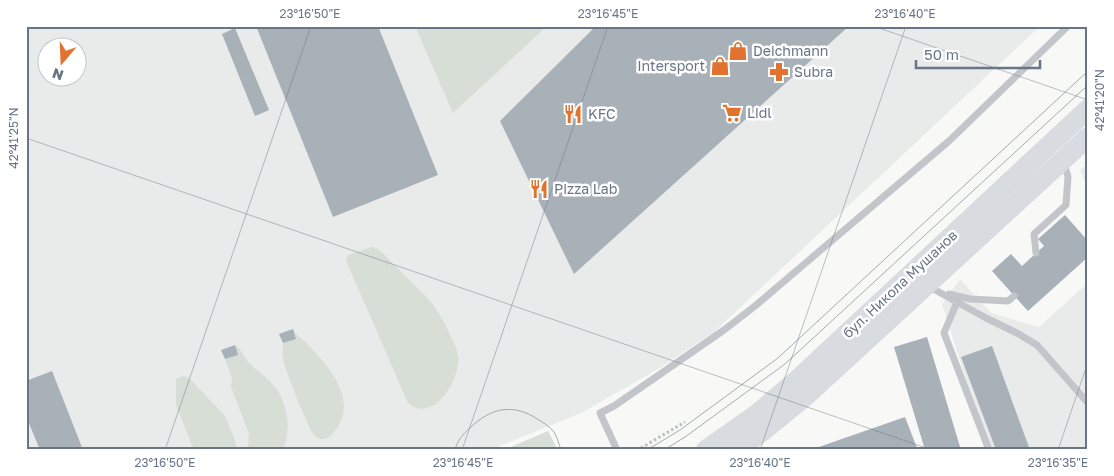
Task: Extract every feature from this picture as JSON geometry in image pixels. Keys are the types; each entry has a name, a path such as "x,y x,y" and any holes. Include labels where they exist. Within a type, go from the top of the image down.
{"main road":[{"name":"бул. Никола Мушанов","path":"706,450 758,414 798,380 1088,109"},
{"name":"бул. Никола Мушанов","path":"736,450 763,431 935,289 1063,159 1088,137"}],"lane":[{"path":"617,450 600,413 614,406 724,330 755,306 949,141 1068,26"},
{"path":"1036,253 1034,234 1066,205 1068,177 1063,159"},
{"path":"935,289 970,299 1008,302 1014,296"},
{"path":"935,289 1037,345 1088,403"},
{"path":"957,302 944,333 989,450"}],"path":[{"path":"641,448 685,422"}],"shaded area":[{"path":"26,26 1040,26 714,332 658,369 583,412 490,450 26,450"},
{"path":"415,26 547,26 453,113"},
{"path":"1088,164 1088,189 1080,170"},
{"path":"372,247 378,249 432,303 444,322 457,351 458,361 452,384 437,403 428,408 418,408 408,403 348,265 346,259 348,255"},
{"path":"960,279 991,313 1039,327 1088,283 1088,450 988,450 942,304"},
{"path":"294,332 324,362 340,388 344,402 343,415 337,428 324,439 315,436 312,431 285,365 283,343 296,339"},
{"path":"235,345 249,363 272,384 283,401 288,426 282,450 248,450 249,433 231,387 232,378 225,359 238,355"},
{"path":"183,376 189,378 225,416 237,450 194,450 176,405 176,379"},
{"path":"548,431 558,450 504,450"}],"building":[{"path":"256,26 378,26 438,175 333,217"},
{"path":"596,26 849,26 574,274 500,121"},
{"path":"235,28 269,110 255,116 222,34"},
{"path":"1065,215 1088,241 1088,257 1028,311 992,271 1011,254 1022,266 1044,246 1038,239"},
{"path":"293,329 296,339 283,343 279,334"},
{"path":"927,337 961,450 925,450 894,347"},
{"path":"235,345 238,355 225,359 221,350"},
{"path":"992,346 1030,450 996,450 961,357"},
{"path":"52,371 83,450 40,450 26,416 26,381"},
{"path":"905,417 917,448 910,450 817,450 816,448"}],"tram line":[{"path":"647,450 680,430 778,358 1088,71"},
{"path":"664,450 685,437 785,364 1088,85"},
{"path":"455,450 463,435 478,421 494,412 503,410 521,411 541,421 555,434 561,450"}],"place":[{"name":"Deichmann","path":"738,51"},
{"name":"Intersport","path":"720,66"},
{"name":"Subra","path":"779,72"},
{"name":"Lidl","path":"732,113"},
{"name":"KFC","path":"573,114"},
{"name":"Pizza Lab","path":"539,189"}]}
